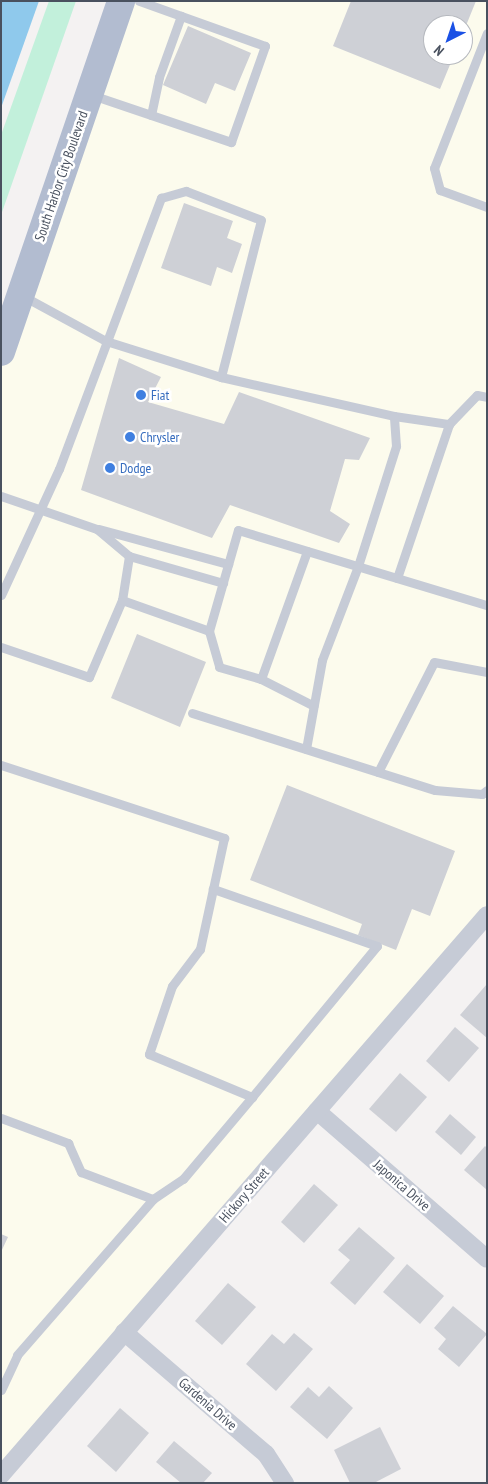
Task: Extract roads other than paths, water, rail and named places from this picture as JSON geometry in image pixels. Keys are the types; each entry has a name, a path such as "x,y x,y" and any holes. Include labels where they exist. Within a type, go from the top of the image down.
{"main road":[{"name":"South Harbor City Boulevard","path":"1,352 121,1"}],"street":[{"name":"Hickory Street","path":"1,1475 487,915"},
{"name":"Japonica Drive","path":"317,1111 487,1259"},
{"name":"Gardenia Drive","path":"124,1332 266,1454 285,1483"}],"lane":[{"path":"89,94 231,142 265,46 139,1"},
{"path":"151,115 159,77 181,16"},
{"path":"487,33 434,168 440,190 487,207"},
{"path":"1,595 40,510 161,198 186,191 261,220 221,377"},
{"path":"20,295 106,341 221,377 394,416 449,424"},
{"path":"397,578 449,424 477,395 487,397"},
{"path":"306,749 322,660 358,566 396,446 394,416"},
{"path":"1,496 97,529 228,564"},
{"path":"97,529 129,556 223,583"},
{"path":"314,706 262,680 219,668 209,631 238,530 487,605"},
{"path":"262,680 307,550"},
{"path":"1,647 89,677 122,600 129,556"},
{"path":"122,600 209,631"},
{"path":"378,772 434,662 487,672"},
{"path":"192,713 435,790 482,794 487,790"},
{"path":"1,765 224,838 200,949 172,986 149,1054 252,1097"},
{"path":"1,1390 17,1355 153,1199 182,1179 377,946 213,890"},
{"path":"1,1118 68,1143 81,1172 153,1199"}],"water":[{"path":"1,1 39,1 1,108"}],"place":[{"name":"Fiat","path":"141,395"},
{"name":"Chrysler","path":"130,437"},
{"name":"Dodge","path":"110,468"}]}
